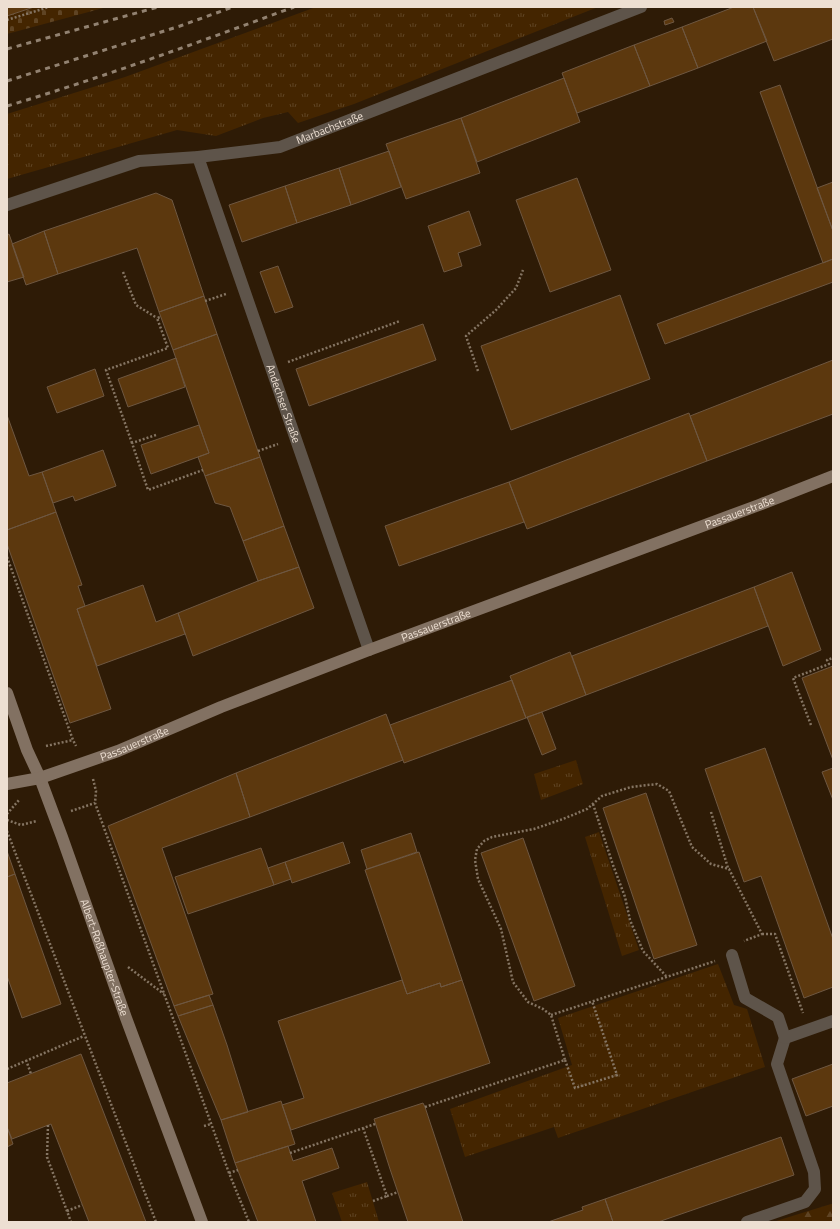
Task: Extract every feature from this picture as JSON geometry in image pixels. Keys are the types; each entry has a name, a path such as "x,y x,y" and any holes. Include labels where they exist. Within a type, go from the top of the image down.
{"street":[{"name":"Marbachstraße","path":"7,205 139,161 198,157 280,147 641,7"},
{"name":"Andechser Straße","path":"198,157 369,650"},
{"name":"Passauerstraße","path":"7,784 40,778 118,751 221,708 369,650 833,476"},
{"name":"Albert-Roßhaupter-Straße","path":"7,693 27,750 40,778 65,844 126,1018 202,1222"},
{"path":"732,955 745,998 778,1017 785,1038 777,1064 814,1172 815,1189 806,1202 747,1222"},
{"path":"785,1038 833,1021"}],"path":[{"path":"7,20 49,7"},
{"path":"478,371 466,336 496,310 516,288 523,270"},
{"path":"123,272 136,305 159,317 168,348 106,370 148,490 203,470"},
{"path":"271,368 400,321"},
{"path":"132,443 156,435"},
{"path":"7,557 73,740 78,749"},
{"path":"811,725 794,678 829,664 827,660 833,658"},
{"path":"592,1001 617,1075 575,1088 551,1015 543,1009 528,1002 513,982 501,929 478,879 475,860 477,849 484,842 492,837 534,829 587,810 602,796 631,787 657,784 670,791 692,847 711,864 729,868"},
{"path":"95,803 229,1173 249,1222"},
{"path":"593,804 625,897 630,920 643,951 666,976"},
{"path":"711,812 729,868 762,934"},
{"path":"7,831 156,1222"},
{"path":"551,1015 732,955 734,945 762,934 775,934 809,1029"},
{"path":"126,967 164,995"},
{"path":"7,1069 84,1036"},
{"path":"26,1060 31,1074"},
{"path":"425,1107 565,1060"},
{"path":"204,1126 212,1124"},
{"path":"290,1153 375,1124"},
{"path":"48,1125 47,1157 71,1222"},
{"path":"363,1128 387,1196"},
{"path":"229,1173 238,1170"},
{"path":"372,1201 398,1192"},
{"path":"67,1211 82,1205"}],"green space":[{"path":"7,7 107,7 7,34"},
{"path":"316,7 598,7 354,104 298,123 288,112 263,118 216,136 177,130 7,179 7,114 125,77"},
{"path":"576,760 583,784 541,800 534,774"},
{"path":"599,832 639,950 622,956 585,837"},
{"path":"718,964 734,1005 747,1009 765,1067 558,1138 554,1127 465,1157 450,1109 572,1065 558,1018"},
{"path":"367,1182 379,1222 342,1222 332,1193"},
{"path":"833,1204 833,1222 773,1222"}],"building":[{"path":"7,7 34,7 7,16"},
{"path":"734,7 753,7 767,41 698,68 682,27"},
{"path":"753,7 833,7 833,39 774,61"},
{"path":"672,18 674,22 665,25 664,21"},
{"path":"682,27 698,68 650,86 634,45"},
{"path":"634,45 650,86 577,113 562,73"},
{"path":"564,78 580,122 477,162 461,118"},
{"path":"780,85 833,231 833,259 823,263 760,92"},
{"path":"461,118 480,173 406,199 386,144"},
{"path":"389,151 401,187 351,205 339,168"},
{"path":"339,168 351,205 297,223 285,186"},
{"path":"577,178 611,270 550,292 516,200"},
{"path":"833,182 833,231 817,188"},
{"path":"285,186 297,223 242,242 229,205"},
{"path":"156,193 172,200 204,296 159,312 137,248 58,274 44,231"},
{"path":"469,211 481,245 458,253 462,266 444,272 428,226"},
{"path":"44,231 58,274 26,285 12,244"},
{"path":"9,234 24,277 7,282 7,235"},
{"path":"833,259 833,282 665,344 657,324"},
{"path":"278,266 293,307 275,313 260,272"},
{"path":"620,295 650,379 511,430 481,346"},
{"path":"204,296 217,334 173,350 159,312"},
{"path":"423,324 436,360 309,406 296,369"},
{"path":"217,334 260,457 205,476 198,457 209,453 173,350"},
{"path":"176,358 185,387 128,407 118,379"},
{"path":"833,360 833,414 707,461 690,416"},
{"path":"95,369 104,396 57,413 47,387"},
{"path":"689,413 707,461 527,529 509,482"},
{"path":"7,415 29,476 42,472 56,512 7,530"},
{"path":"199,425 209,453 151,474 141,445"},
{"path":"103,450 116,486 75,501 73,496 53,503 42,472"},
{"path":"260,457 284,526 243,541 230,507 215,503 205,476"},
{"path":"509,482 524,522 399,566 385,526"},
{"path":"56,512 82,585 78,586 85,606 77,609 111,709 70,723 7,544 7,530"},
{"path":"284,526 299,567 258,581 243,541"},
{"path":"299,567 314,608 193,656 178,613 258,581"},
{"path":"792,572 821,650 783,666 754,587"},
{"path":"143,585 156,622 178,613 185,634 97,666 77,609"},
{"path":"754,587 768,626 586,695 572,656"},
{"path":"570,652 586,695 526,718 510,676"},
{"path":"833,666 833,760 802,678"},
{"path":"512,680 526,718 404,763 390,725"},
{"path":"542,712 556,749 542,755 527,717"},
{"path":"386,714 403,760 250,817 236,773"},
{"path":"765,748 833,939 833,987 804,998 761,876 744,882 705,769"},
{"path":"833,768 833,800 822,772"},
{"path":"236,773 250,817 162,848 213,994 174,1006 108,826"},
{"path":"646,793 697,945 654,959 603,808"},
{"path":"411,833 417,852 367,869 361,850"},
{"path":"523,838 575,986 534,1001 481,853"},
{"path":"343,842 350,863 292,883 285,862"},
{"path":"261,848 274,885 188,914 175,877"},
{"path":"7,851 15,874 7,877"},
{"path":"419,852 462,980 441,987 440,983 407,994 365,870"},
{"path":"285,862 291,879 274,885 268,868"},
{"path":"15,874 61,1004 22,1018 7,976 7,877"},
{"path":"402,980 407,994 440,983 441,987 462,980 490,1063 291,1130 282,1105 304,1098 278,1021"},
{"path":"209,995 213,1005 178,1016 174,1006"},
{"path":"213,1005 248,1112 221,1120 178,1016"},
{"path":"81,1054 146,1222 89,1222 51,1124 12,1139 7,1127 7,1083"},
{"path":"833,1064 833,1106 806,1116 792,1079"},
{"path":"281,1101 295,1144 235,1163 221,1120"},
{"path":"423,1103 463,1222 408,1222 390,1169 374,1119"},
{"path":"7,1127 13,1144 7,1147"},
{"path":"781,1137 794,1175 658,1222 613,1222 605,1199"},
{"path":"288,1146 293,1161 332,1148 339,1168 302,1181 316,1222 258,1222 235,1163"},
{"path":"605,1199 613,1222 548,1222 583,1210 582,1207"}],"railway":[{"path":"7,49 158,7"},
{"path":"7,81 180,26 233,7"},
{"path":"7,106 115,71 294,7"}]}
